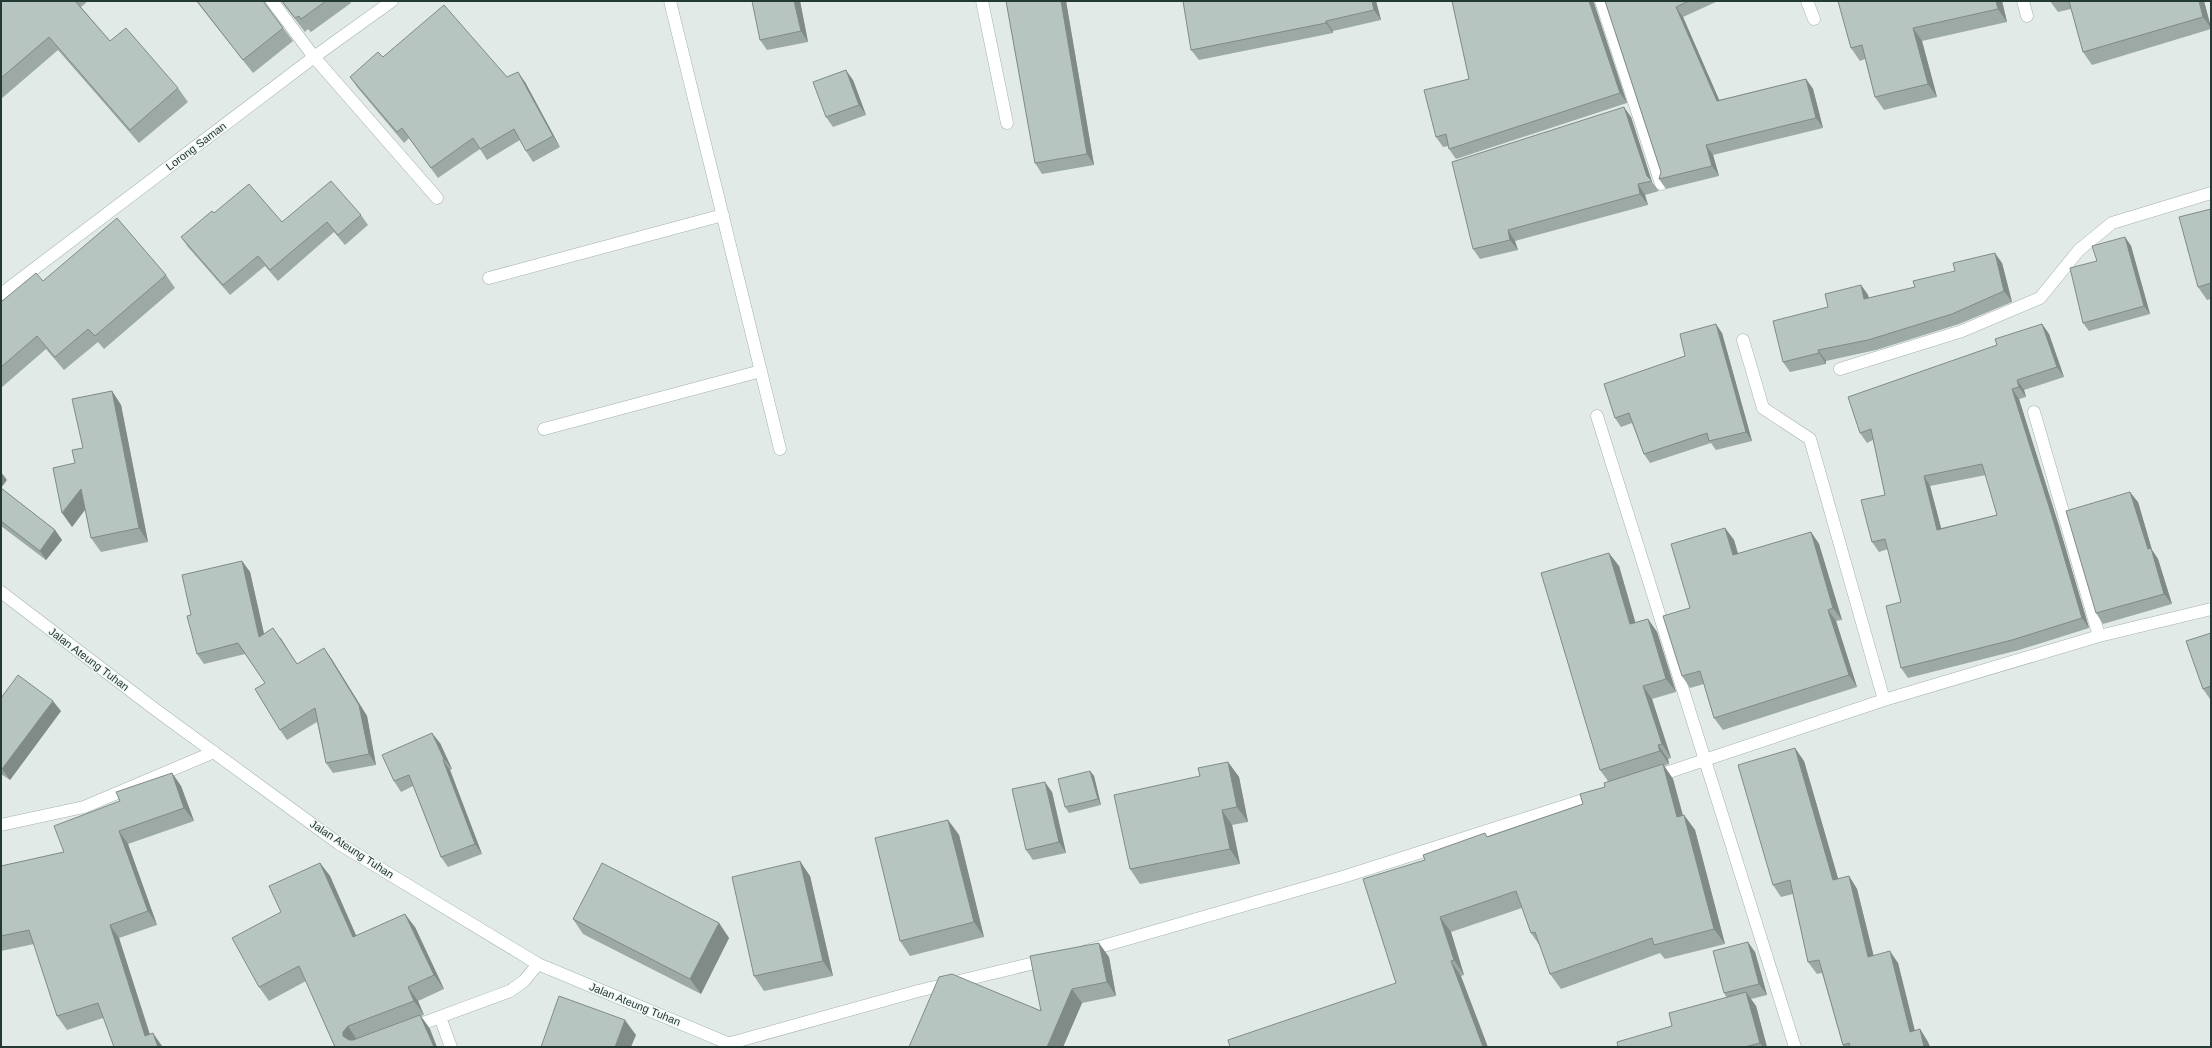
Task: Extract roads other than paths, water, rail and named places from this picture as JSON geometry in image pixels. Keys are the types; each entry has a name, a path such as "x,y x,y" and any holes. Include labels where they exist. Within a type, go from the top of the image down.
{"street":[{"path":"272,1 314,57 437,198"},
{"name":"Lorong Saman","path":"1,294 314,57 392,1"},
{"path":"670,1 780,449"},
{"path":"982,1 1006,123"},
{"path":"1602,1 1661,184"},
{"path":"1807,1 1814,19"},
{"path":"2023,1 2028,16"},
{"path":"1622,112 1636,108"},
{"path":"1840,369 1962,331 2040,298 2079,250 2112,223 2211,193"},
{"path":"489,278 723,216"},
{"path":"1743,340 1763,408 1810,439 1884,700"},
{"path":"544,429 761,371"},
{"path":"2034,412 2099,636"},
{"path":"1597,416 1795,1047"},
{"name":"Jalan Ateung Tuhan","path":"1,592 338,843 538,964 734,1045"},
{"path":"1646,780 1884,700 2099,636 2211,609"},
{"path":"1,825 84,807 214,752"},
{"path":"1078,953 1346,876 1608,792"},
{"path":"734,1045 918,991 1056,958"},
{"path":"397,1033 510,990 524,980 538,964"},
{"path":"440,1016 451,1047"}]}
